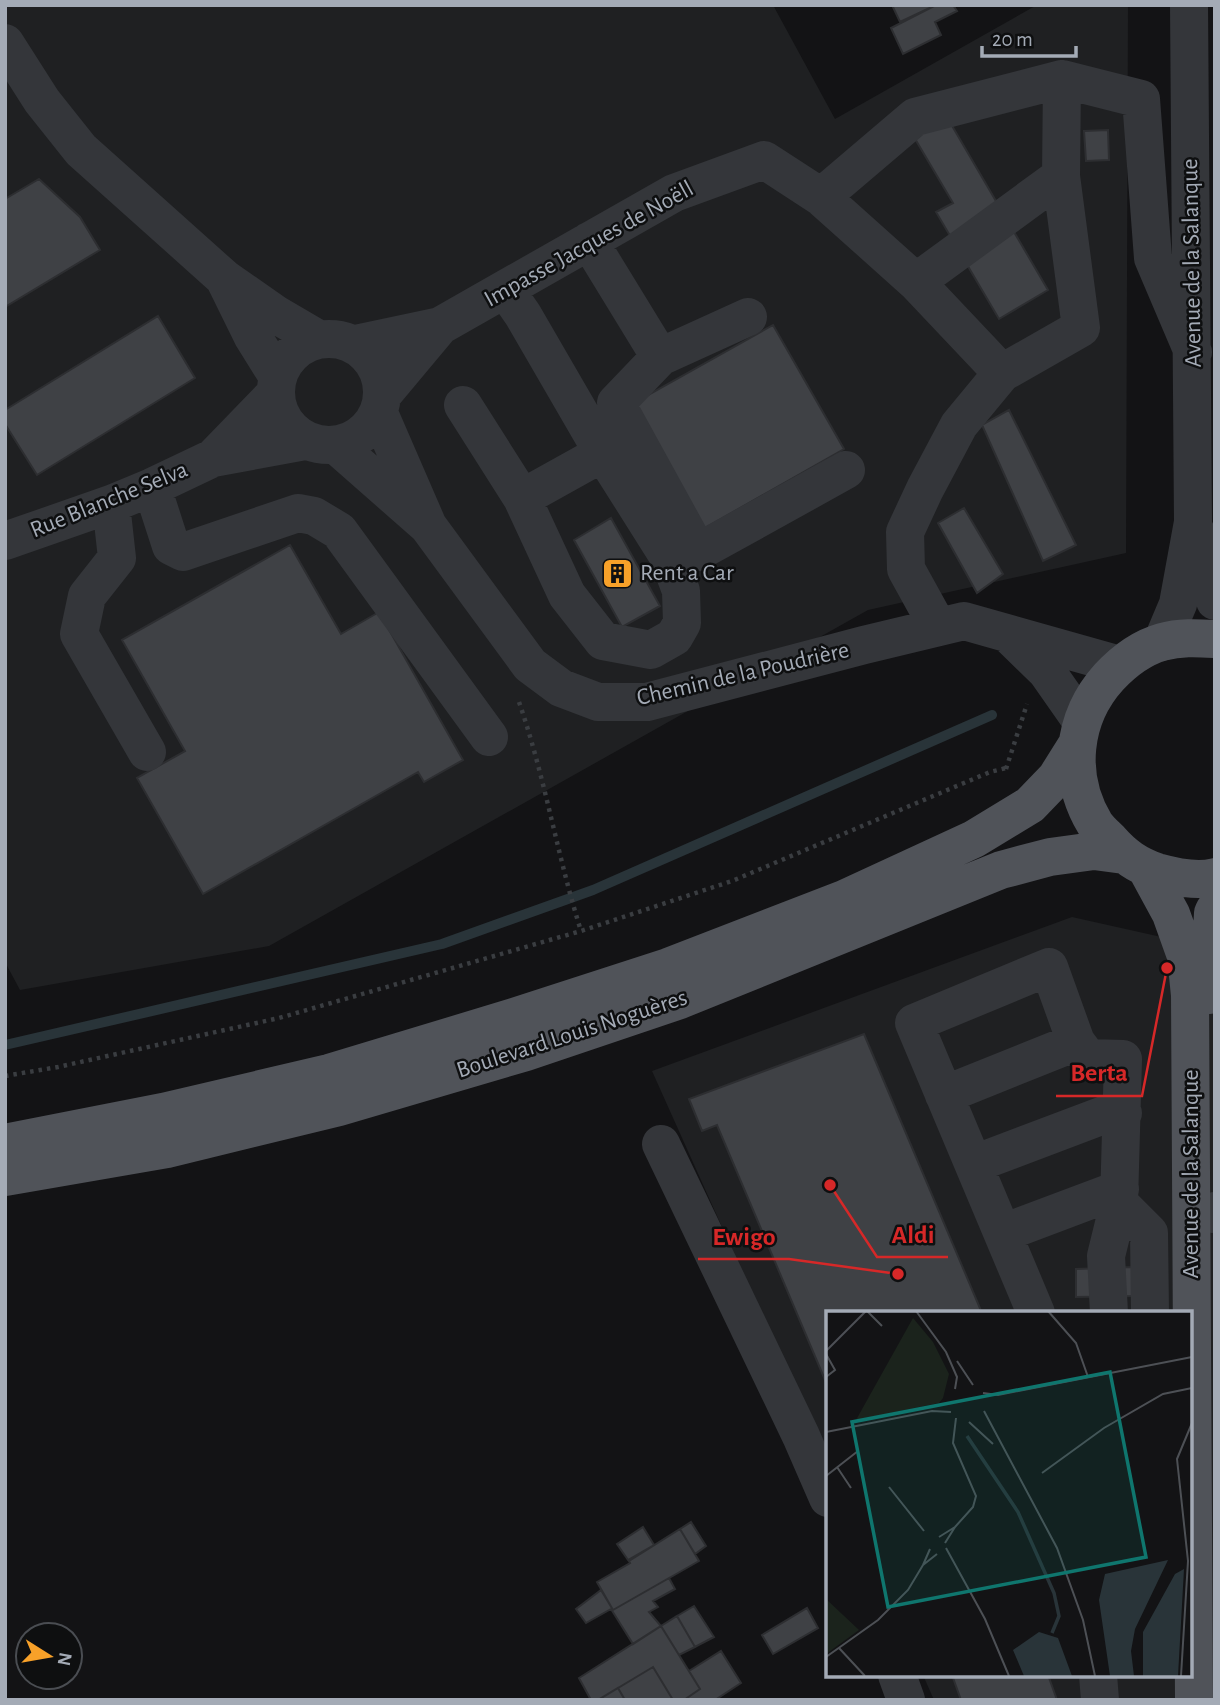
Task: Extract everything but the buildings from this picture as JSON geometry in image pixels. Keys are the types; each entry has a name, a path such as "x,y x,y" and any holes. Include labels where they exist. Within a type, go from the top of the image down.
{"main road":[{"path":"1162,642 1190,638 1215,639"},
{"name":"Boulevard Louis Noguères","path":"5,1143 163,1112 329,1073 668,967 844,899 974,839 1030,805 1056,778 1097,691 1120,665 1162,642"},
{"name":"Avenue de la Salanque","path":"1079,734 1080,788 1096,825 1135,862 1171,914 1186,956 1190,995 1194,1700"},
{"name":"Boulevard Louis Noguères","path":"5,1177 167,1149 340,1107 526,1052 680,1000 1001,870 1050,857 1094,851 1135,862 1177,878 1215,877"},
{"name":"Avenue de la Salanque","path":"1215,909 1210,965 1215,1473"},
{"path":"1214,1700 1215,1612"}],"street":[{"name":"Avenue de la Salanque","path":"1162,642 1178,604 1194,522 1189,5"},
{"path":"5,43 42,101 81,150 224,278 277,315 318,339 355,344 376,365 382,403 363,435 321,443 284,422 276,385 224,278"},
{"path":"938,627 906,569 905,532 925,489 959,425 1002,373 1082,328 1061,176 1062,79"},
{"path":"821,197 915,117 1062,79 1140,99 1153,258 1193,352"},
{"name":"Impasse Jacques de Noëll","path":"355,344 440,326 674,193 764,160 821,197 916,282 1002,373"},
{"path":"916,282 1061,176"},
{"path":"589,241 660,357"},
{"path":"463,405 522,498 568,595 603,641 651,650 674,637 682,623 681,590 668,556 505,289"},
{"path":"748,317 660,357 615,403 698,552 846,470"},
{"name":"Impasse Jacques de Noëll","path":"382,403 440,326"},
{"path":"276,385 293,352 318,339"},
{"name":"Rue Blanche Selva","path":"213,458 276,385"},
{"name":"Chemin de la Poudrière","path":"382,403 428,526 530,665 561,688 598,702 647,702 964,621 1120,665"},
{"name":"Rue Blanche Selva","path":"5,541 111,504 213,458 321,443"},
{"name":"Chemin de la Poudrière","path":"321,443 428,526"},
{"path":"522,498 603,453"},
{"path":"152,487 171,546 183,552 298,513 314,516 339,531 489,737"},
{"path":"111,504 117,558 87,596 79,634 147,752"},
{"name":"Avenue de la Salanque","path":"1194,522 1215,601"},
{"name":"Chemin de la Poudrière","path":"1007,633 1047,672 1079,734"},
{"path":"1035,1311 914,1023 1049,967 1076,1042 1088,1058 1123,1059 1120,1196 1106,1256 1109,1311"},
{"path":"944,1095 1076,1042"},
{"path":"1176,1311 1177,1198 1191,1103"},
{"path":"974,1164 1109,1113 1122,1113"},
{"path":"661,1144 796,1423 826,1493"},
{"path":"1003,1233 1120,1196"},
{"path":"1120,1196 1149,1233 1150,1311"},
{"path":"898,1677 906,1700"},
{"path":"1098,1677 1100,1700"}],"path":[{"path":"5,1076 58,1067 279,1018 580,931 732,881 990,772 1006,768"},
{"path":"564,870 580,931"}],"shaded area":[{"path":"5,5 773,5 835,119 1037,5 1128,5 1126,553 868,610 269,946 20,990 5,962"},
{"path":"1072,917 1215,949 1215,1700 934,1700 924,1677 1192,1677 1192,1311 826,1311 826,1459 652,1071"}],"waterway":[{"path":"5,1045 442,944 593,890 992,715"}],"place":[{"name":"Rent a Car","path":"617,573"},
{"name":"Berta","path":"1167,968"},
{"name":"Aldi","path":"830,1185"},
{"name":"Ewigo","path":"898,1274"}]}
